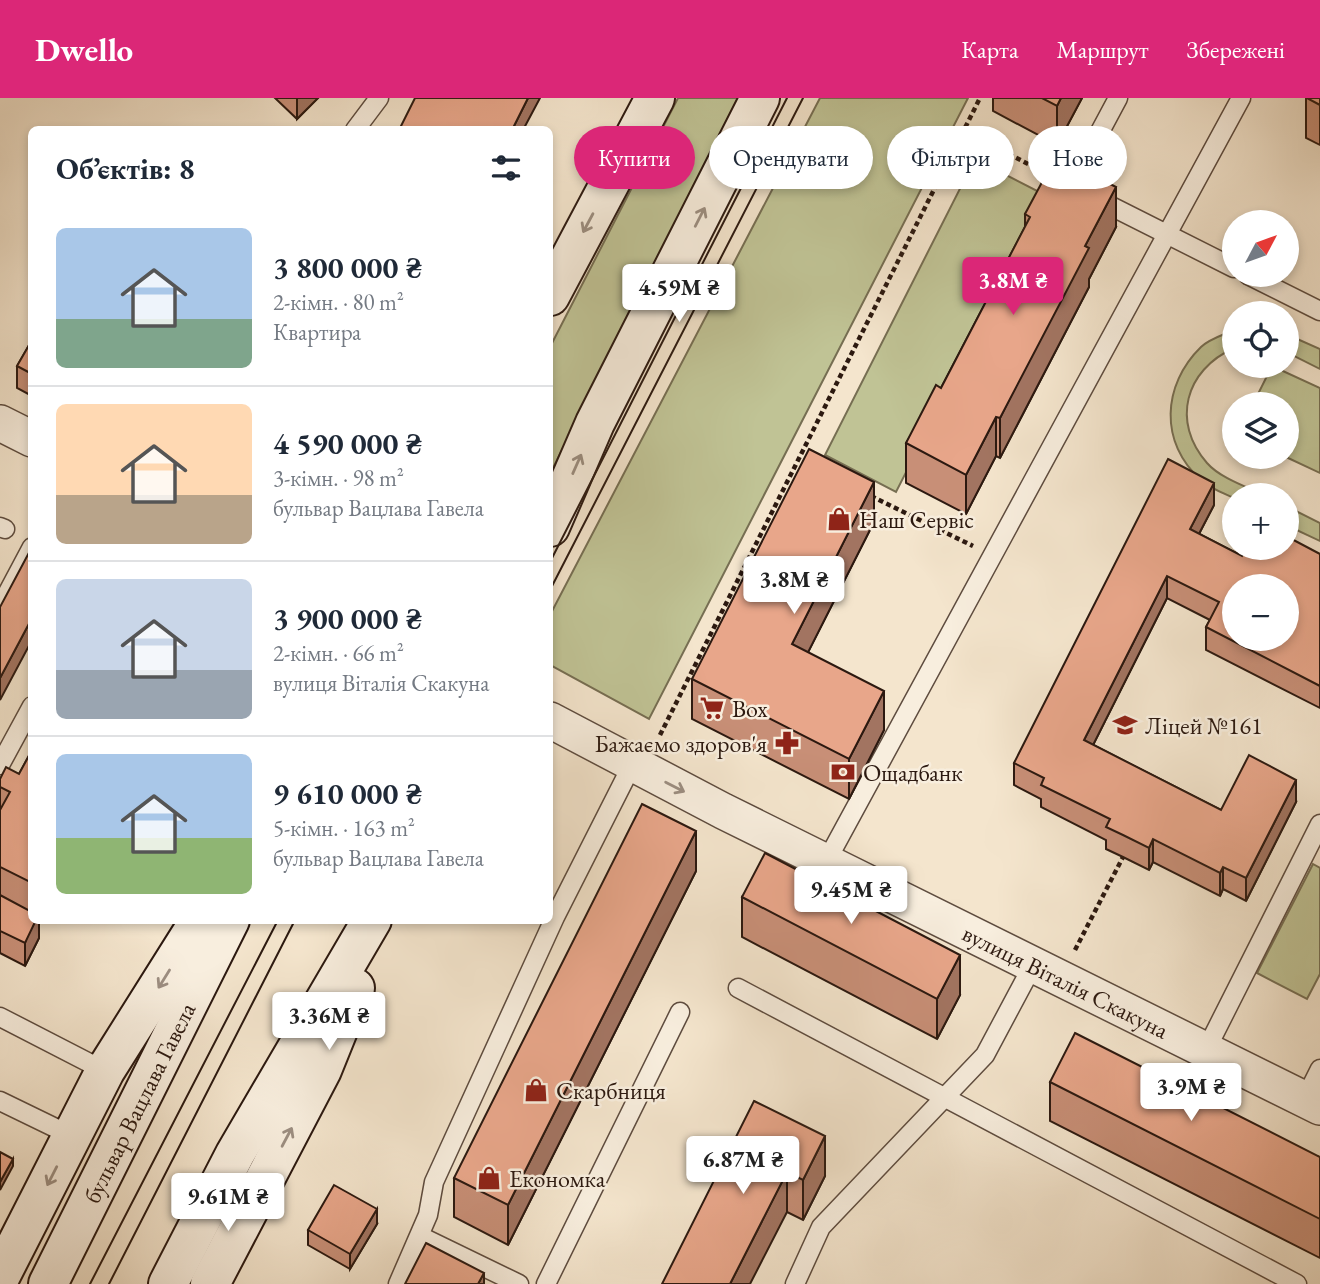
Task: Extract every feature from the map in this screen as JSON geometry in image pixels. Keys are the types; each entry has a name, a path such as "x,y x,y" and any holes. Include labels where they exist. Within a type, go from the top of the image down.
{"main road":[{"path":"553,290 654,98"},
{"path":"553,520 595,423 760,98"},
{"path":"0,1277 105,1071 197,924"},
{"name":"бульвар Вацлава Гавела","path":"48,1284 228,924"},
{"path":"168,1284 235,1154 370,924"},
{"path":"210,1284 322,1070 380,924"}],"street":[{"path":"0,423 28,437"},
{"name":"вулиця Віталія Скакуна","path":"553,722 632,765 1312,1103"}],"lane":[{"path":"358,126 379,98"},
{"path":"1103,126 1118,98"},
{"path":"826,862 1241,98"},
{"path":"1077,189 1222,262"},
{"path":"1272,287 1320,311"},
{"path":"0,607 28,554"},
{"path":"0,765 28,713"},
{"path":"553,921 632,765"},
{"path":"1206,1049 1320,824"},
{"path":"398,1284 428,1215 434,1182 552,924"},
{"path":"795,1284 821,1227 972,1071 990,1047 1032,965"},
{"path":"738,988 1297,1284"},
{"path":"546,1284 680,1012"},
{"path":"0,1017 105,1071"},
{"path":"1312,1103 1320,1069"},
{"path":"0,1101 72,1136"},
{"path":"420,1236 519,1284"}],"path":[{"path":"966,126 980,98"},
{"path":"660,735 934,189"},
{"path":"798,460 810,466"},
{"path":"859,490 992,555"},
{"path":"1074,953 1123,857"}],"green space":[{"path":"678,98 738,98 724,126 709,126 709,156 695,184 695,126 664,126"},
{"path":"820,98 968,98 954,126 887,126 887,189 921,189 649,719 553,667 553,609 772,189 873,189 873,126 805,126"},
{"path":"1014,179 1028,186 1028,189 1047,196 896,492 825,455 960,189 1014,189"},
{"path":"631,189 692,189 553,468 553,341"},
{"path":"1222,335 1222,355 1204,369 1194,383 1187,414 1189,431 1207,463 1237,483 1222,483 1222,493 1201,480 1187,465 1172,432 1173,396 1179,379 1188,362 1212,339"},
{"path":"1299,340 1320,349 1320,369 1299,358"},
{"path":"1266,378 1298,378 1320,388 1320,473 1299,463 1299,392 1259,392"},
{"path":"1299,512 1320,523 1320,541 1299,531"},
{"path":"1313,864 1320,868 1320,974 1307,999 1257,973"}],"building":[{"path":"415,98 528,98 514,126 401,126"},
{"path":"1042,98 1061,98 1057,106"},
{"path":"1307,98 1320,98 1320,105"},
{"path":"1038,189 1115,189 1085,246 1089,248 1000,418 996,417 966,475 906,443 936,385 941,388 1030,217 1025,214"},
{"path":"28,347 28,372 17,366"},
{"path":"809,449 874,482 792,644 884,691 849,759 692,679"},
{"path":"1168,459 1214,483 1190,529 1222,546 1222,560 1299,560 1299,543 1320,554 1320,686 1252,651 1299,651 1299,574 1222,574 1222,635 1206,627 1219,602 1167,576 1084,740 1221,810 1249,755 1296,780 1246,878 1223,867 1220,873 1153,839 1149,848 1106,827 1110,819 1041,785 1044,778 1014,763"},
{"path":"28,554 28,626 0,678 0,607"},
{"path":"28,757 28,881 0,867 0,810 10,792 0,787 0,779 6,767 19,774"},
{"path":"642,804 696,831 508,1205 454,1178"},
{"path":"765,853 960,955 937,999 742,897"},
{"path":"0,895 28,910 28,924 34,924 25,943 0,931"},
{"path":"1075,1033 1320,1157 1320,1219 1050,1082"},
{"path":"754,1101 825,1136 803,1180 787,1172 730,1284 662,1284"},
{"path":"0,1152 13,1159 0,1182"},
{"path":"334,1185 377,1209 350,1254 308,1230"},
{"path":"426,1243 484,1273 478,1284 405,1284"}],"tram line":[{"path":"553,556 787,98"},
{"path":"553,584 803,98"},
{"path":"90,1284 276,924"},
{"path":"109,1284 293,924"}],"place":[{"name":"Наш Сервіс","path":"839,519"},
{"name":"Box","path":"712,708"},
{"name":"Ліцей №161","path":"1125,725"},
{"name":"Бажаємо здоров'я","path":"787,743"},
{"name":"Ощадбанк","path":"843,772"},
{"name":"Скарбниця","path":"536,1090"},
{"name":"Економка","path":"489,1178"}]}
